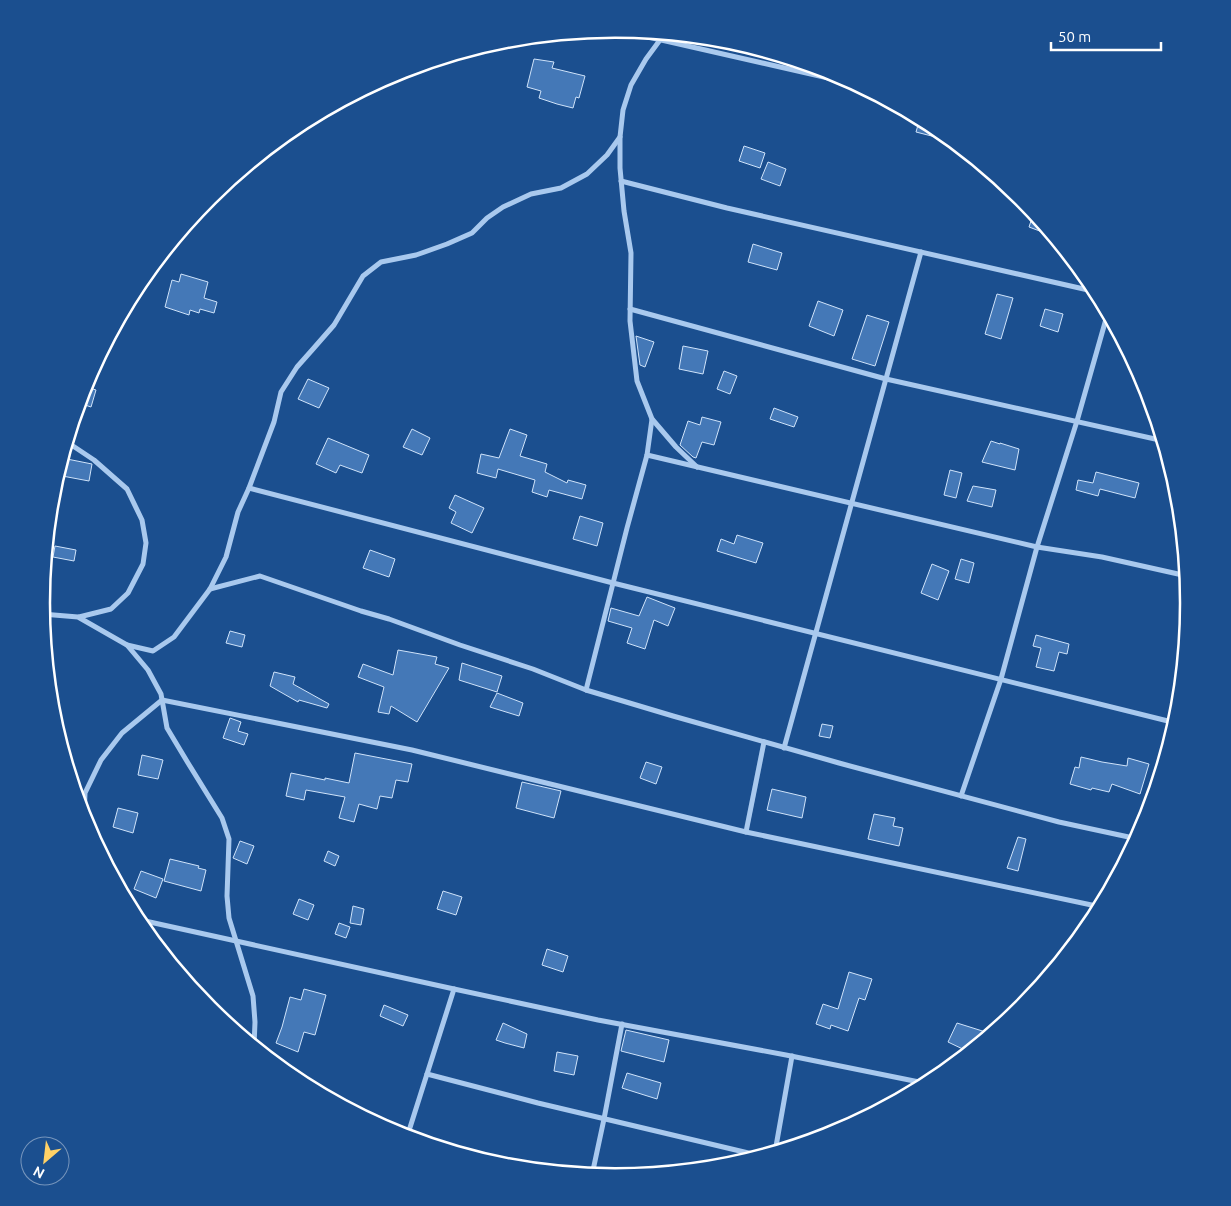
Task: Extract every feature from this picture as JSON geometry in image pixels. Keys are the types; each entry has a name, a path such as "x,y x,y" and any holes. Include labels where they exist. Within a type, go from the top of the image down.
{"street":[{"path":"698,468 676,448 652,418 637,381 630,321 631,253 624,212 620,168 620,137 623,110 631,85 660,40 818,76"},
{"path":"78,617 127,645 153,651 174,637 210,589 226,557 238,512 274,422 281,392 296,366 314,349 334,324 362,276 380,262 416,256 448,244 472,232 503,206 531,194 561,188 587,174 607,155 620,137"},
{"path":"621,181 726,208 1086,290"},
{"path":"784,748 921,252"},
{"path":"630,309 886,379 1157,439"},
{"path":"961,796 1001,679 1037,547 1077,421 1105,321"},
{"path":"586,690 626,528 647,455 652,418"},
{"path":"50,615 78,617 111,609 128,593 143,564 146,543 142,520 127,489 94,460 72,446"},
{"path":"647,455 1037,547 1102,557 1180,574"},
{"path":"249,488 613,583 1168,721"},
{"path":"210,589 260,576 533,669 586,690 784,748 961,796 1059,822 1130,837"},
{"path":"127,645 148,670 161,694 167,728 222,818 229,839 227,896 230,918 253,996 254,1038"},
{"path":"86,799 86,793 101,760 122,733 162,700"},
{"path":"162,700 412,750 746,832 1093,905"},
{"path":"746,832 764,742"},
{"path":"148,921 454,990 916,1081"},
{"path":"410,1129 454,990"},
{"path":"594,1167 622,1024"},
{"path":"776,1144 792,1056"},
{"path":"427,1074 538,1103 747,1153"}],"building":[{"path":"534,59 554,62 552,68 585,76 579,98 576,97 573,108 539,98 541,91 527,87"},
{"path":"918,125 936,137 916,132"},
{"path":"744,146 765,153 760,168 739,161"},
{"path":"768,162 786,169 780,186 761,179"},
{"path":"1031,220 1043,232 1029,227"},
{"path":"753,244 782,253 777,270 748,262"},
{"path":"181,274 208,282 204,298 217,302 214,313 200,309 199,313 190,310 189,315 165,307 172,280 179,282"},
{"path":"997,294 1013,298 1001,339 985,334"},
{"path":"818,301 843,310 834,336 809,326"},
{"path":"1045,309 1063,314 1058,332 1040,326"},
{"path":"867,315 889,322 875,366 852,359"},
{"path":"636,336 654,342 645,367 640,365"},
{"path":"683,346 708,351 703,374 679,369"},
{"path":"724,371 737,376 730,394 717,389"},
{"path":"308,379 329,388 319,408 298,399"},
{"path":"92,389 96,390 91,407 86,405"},
{"path":"774,408 798,417 794,427 770,419"},
{"path":"702,417 721,422 714,445 702,442 696,458 680,445 688,421 700,425"},
{"path":"412,429 430,438 422,455 403,447"},
{"path":"510,429 527,435 520,456 547,464 545,472 567,483 568,480 586,485 582,499 549,490 547,497 532,492 535,480 498,469 496,478 477,473 481,454 499,458"},
{"path":"328,438 369,455 362,473 340,465 336,473 316,464"},
{"path":"991,441 1019,449 1015,470 982,462"},
{"path":"68,459 92,464 89,481 65,476"},
{"path":"950,470 962,473 956,498 944,495"},
{"path":"1096,472 1139,483 1135,498 1100,489 1098,496 1076,490 1078,480 1093,483"},
{"path":"973,486 996,490 992,507 967,501"},
{"path":"455,495 484,508 472,533 451,523 456,512 449,508"},
{"path":"580,516 603,523 597,546 573,539"},
{"path":"737,535 763,543 756,563 717,551 721,539 734,544"},
{"path":"55,546 76,550 74,561 53,557"},
{"path":"370,550 395,559 389,577 363,568"},
{"path":"961,559 974,563 969,583 955,579"},
{"path":"932,564 949,571 938,600 921,593"},
{"path":"647,597 675,608 668,626 654,620 645,649 627,643 632,628 608,621 611,608 639,616"},
{"path":"230,631 245,635 242,647 226,643"},
{"path":"1036,635 1069,644 1067,654 1059,652 1054,671 1036,667 1041,648 1033,646"},
{"path":"398,650 437,657 435,664 449,668 417,722 391,706 389,714 378,712 384,687 358,677 363,664 393,675"},
{"path":"462,663 502,676 497,692 459,680"},
{"path":"274,672 295,677 293,684 329,704 327,708 299,700 298,702 270,686"},
{"path":"497,693 523,703 519,716 490,707"},
{"path":"230,718 241,722 238,731 248,734 244,745 223,738"},
{"path":"822,724 833,726 830,738 819,736"},
{"path":"355,753 412,764 408,782 396,780 392,798 380,796 377,809 359,804 354,822 339,818 345,797 306,790 304,800 286,796 291,773 349,783"},
{"path":"142,755 163,760 158,779 138,775"},
{"path":"1081,757 1127,766 1128,758 1149,764 1140,794 1112,784 1109,792 1092,788 1091,790 1070,784 1075,767 1079,768"},
{"path":"646,762 662,767 656,784 640,778"},
{"path":"522,782 561,791 554,818 516,808"},
{"path":"772,789 806,797 802,818 767,810"},
{"path":"118,808 138,813 133,833 113,827"},
{"path":"874,814 895,818 893,826 903,828 899,846 868,839"},
{"path":"1018,837 1026,839 1018,871 1007,868"},
{"path":"240,841 254,846 247,864 233,858"},
{"path":"328,851 339,856 335,866 324,861"},
{"path":"170,859 199,866 198,868 206,870 201,891 164,881"},
{"path":"141,871 163,879 156,898 134,889"},
{"path":"443,891 462,897 456,915 437,909"},
{"path":"299,899 314,905 308,920 293,914"},
{"path":"353,906 364,909 361,925 350,923"},
{"path":"339,923 350,927 346,938 335,934"},
{"path":"547,949 568,956 563,972 542,965"},
{"path":"849,972 872,979 865,1000 859,998 848,1031 831,1025 830,1029 816,1024 823,1004 838,1009"},
{"path":"304,989 326,995 315,1035 304,1032 298,1052 276,1043 290,997 301,1000"},
{"path":"384,1005 408,1015 403,1026 380,1016"},
{"path":"503,1023 527,1034 524,1048 496,1040"},
{"path":"957,1023 984,1031 963,1049 948,1042"},
{"path":"626,1030 669,1040 664,1062 621,1051"},
{"path":"557,1052 578,1056 574,1075 554,1071"},
{"path":"627,1073 661,1083 657,1099 622,1088"}]}
